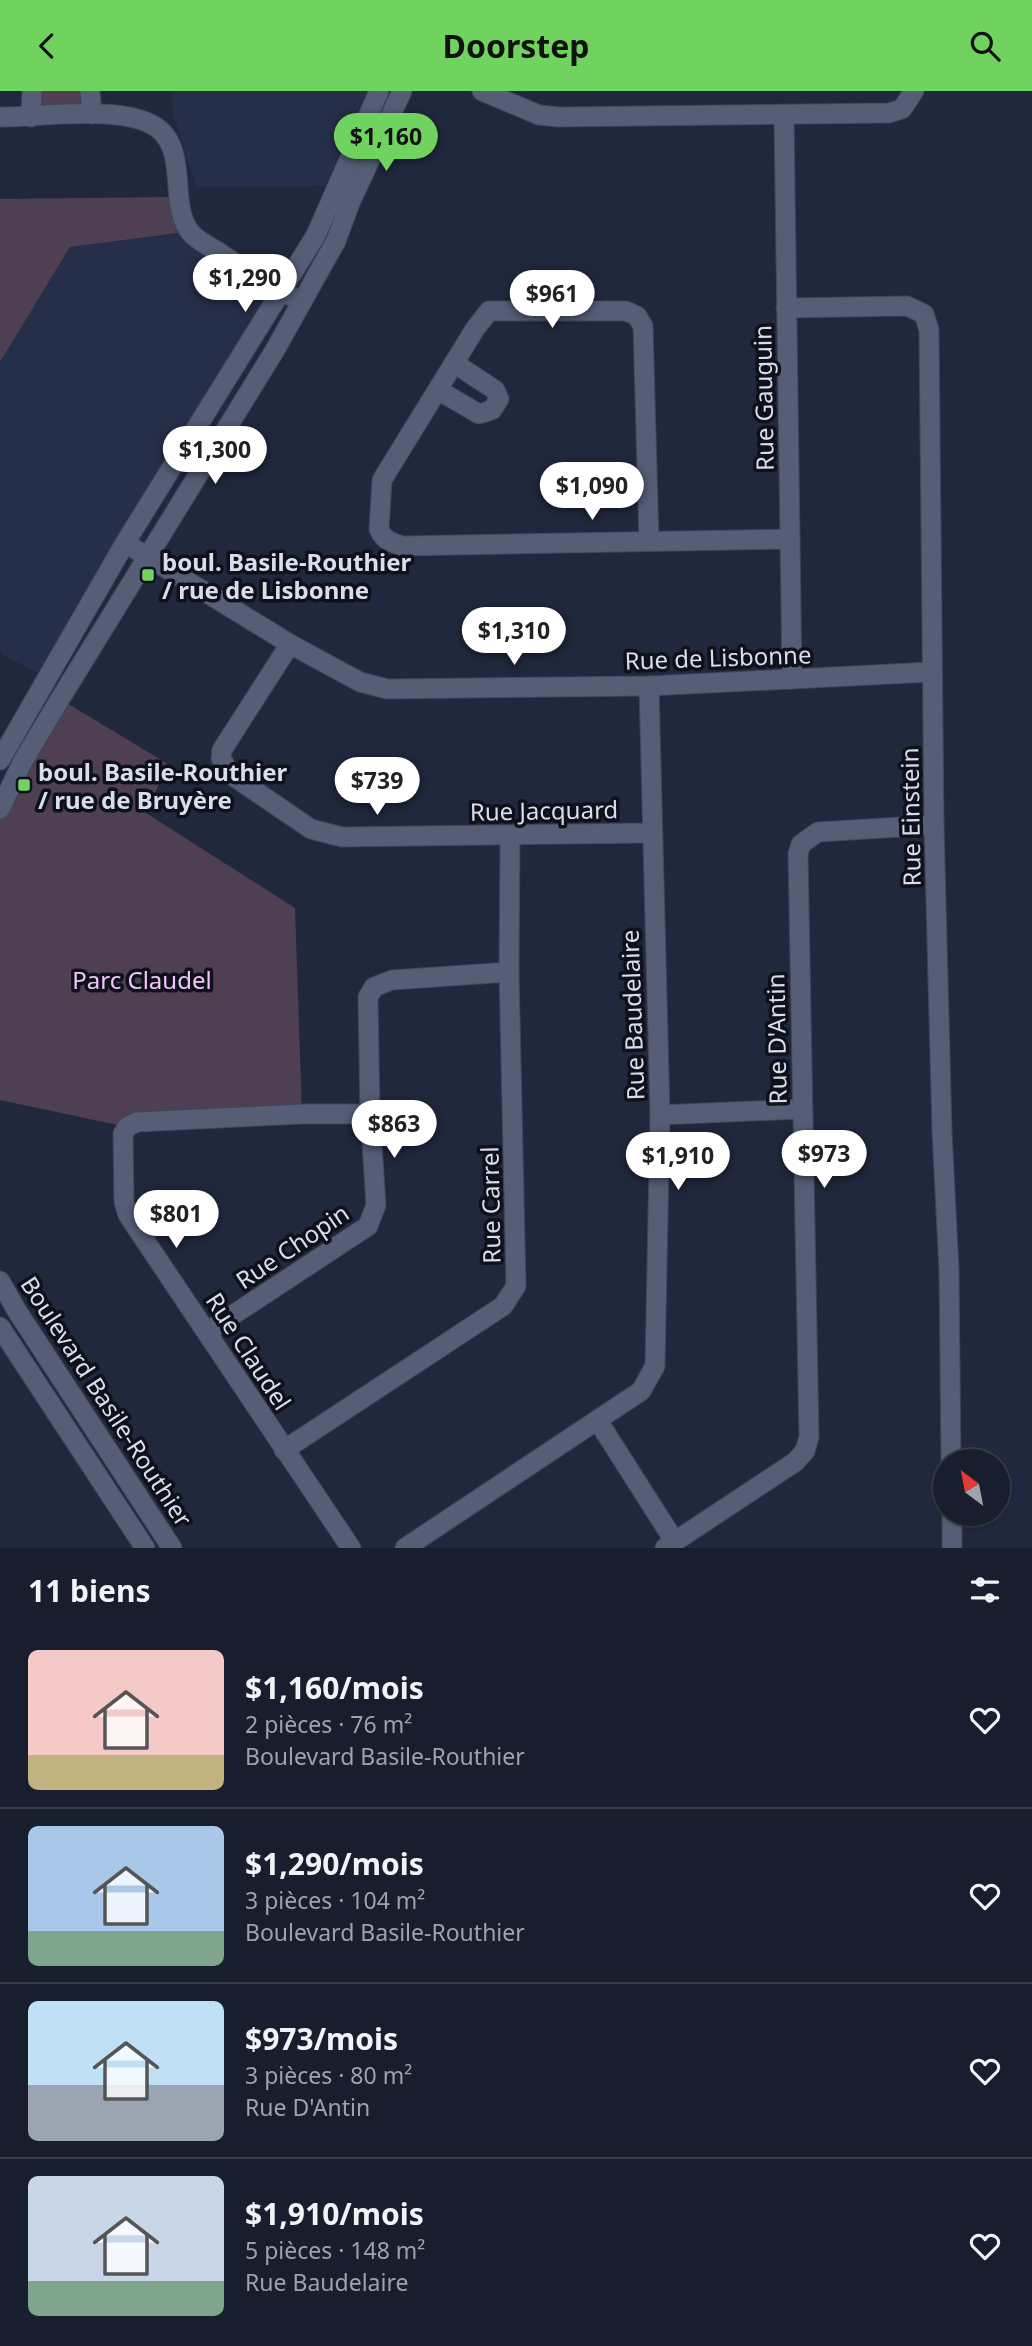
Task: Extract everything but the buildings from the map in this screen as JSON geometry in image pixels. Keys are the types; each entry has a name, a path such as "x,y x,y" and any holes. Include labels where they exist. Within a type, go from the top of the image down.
{"street":[{"path":"31,117 32,91"},
{"path":"90,91 92,114"},
{"path":"23,761 2,751 125,543 316,235 379,91"},
{"path":"0,809 23,761 249,395 336,241 350,203 402,91"},
{"path":"482,91 539,115 784,116 890,113 902,110 914,92"},
{"path":"0,117 92,114 133,118 150,123 163,134 172,149 181,213 190,232 282,292 302,301"},
{"name":"Rue Gauguin","path":"784,116 792,679"},
{"name":"Rue Einstein","path":"786,308 907,306 924,313 929,330 931,672 942,1132 949,1270 951,1449"},
{"path":"649,541 643,326 637,316 626,311 489,311 382,480 380,529 388,541 402,546 790,539"},
{"path":"438,390 479,414 492,410 499,399 495,390 454,363"},
{"path":"225,382 249,395"},
{"name":"Rue de Lisbonne","path":"125,543 290,644 360,683 387,689 649,685 931,672"},
{"name":"Rue Jacquard","path":"290,644 222,750 221,758 230,774 311,829 342,837 652,833"},
{"name":"Rue Baudelaire","path":"405,1548 641,1391 655,1366 660,1115 649,685"},
{"name":"Rue D'Antin","path":"670,1545 794,1462 805,1451 809,1437 798,854 801,844 818,832 934,825"},
{"name":"Rue Carrel","path":"284,1450 503,1306 516,1286 509,972 510,836"},
{"name":"Rue Chopin","path":"207,1332 368,1226 376,1205 370,1114 368,997 374,986 392,980 509,972"},
{"path":"660,1115 802,1109"},
{"name":"Rue Claudel","path":"351,1548 128,1215 124,1202 123,1134 127,1127 137,1122 302,1114 370,1114"},
{"name":"Boulevard Basile-Routhier","path":"0,1281 8,1316 172,1548"},
{"name":"Boulevard Basile-Routhier","path":"0,1327 145,1548"},
{"path":"598,1421 670,1545"},
{"path":"952,1526 952,1548"}],"shaded area":[{"path":"172,91 367,91 325,186 196,187 173,113"},
{"path":"190,232 282,292 43,675 4,656 0,648 0,362 70,247"}],"green space":[{"path":"32,91 90,91 92,114 31,117"},
{"path":"169,197 178,233 70,247 0,362 0,199"},
{"name":"Parc Claudel","path":"60,699 168,764 146,813 295,908 302,1114 127,1127 0,1100 0,809"}],"place":[{"name":"boul. Basile-Routhier / rue de Lisbonne","path":"148,575"},
{"name":"boul. Basile-Routhier / rue de Bruyère","path":"24,785"}]}
